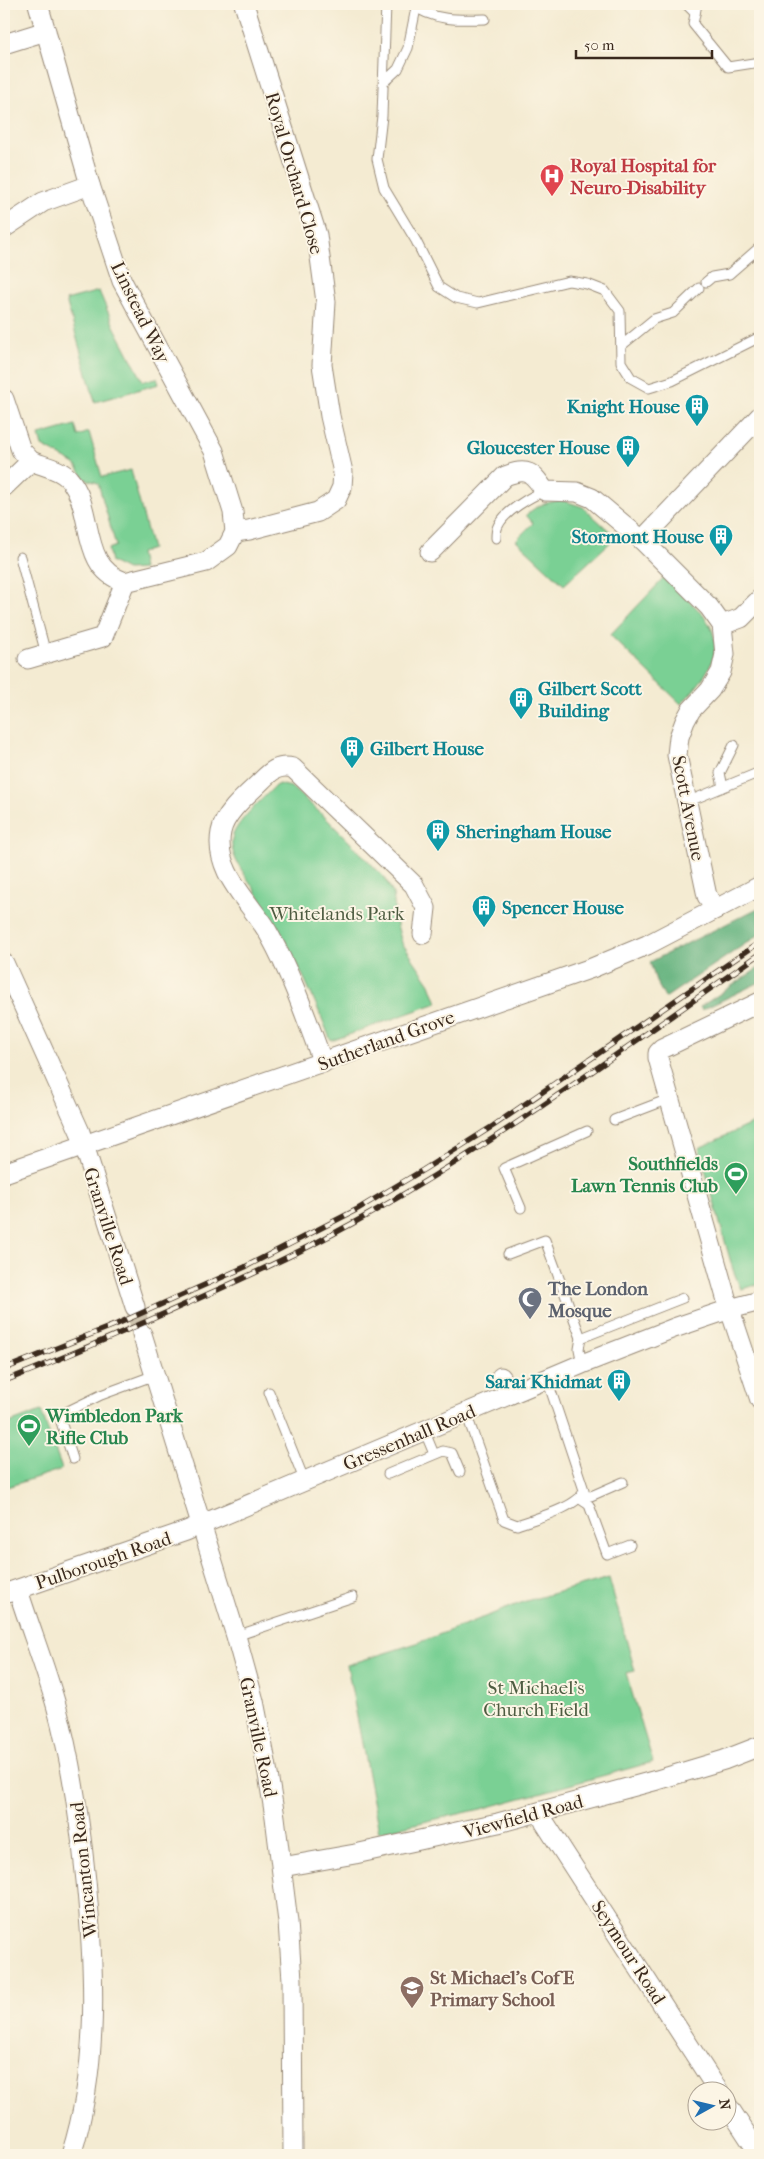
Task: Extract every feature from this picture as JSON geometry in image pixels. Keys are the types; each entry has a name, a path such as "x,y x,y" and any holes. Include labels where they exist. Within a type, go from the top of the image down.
{"street":[{"name":"Linstead Way","path":"38,4 90,185 122,281 214,451 233,512 235,532"},
{"name":"Royal Orchard Close","path":"235,532 318,512 336,500 342,487 344,472 330,416 322,365 326,302 317,235 244,4"},
{"path":"4,44 46,31"},
{"path":"4,228 43,202 90,185"},
{"path":"4,399 21,450 31,461 55,470 69,478 79,495 92,545 101,568 116,579 125,582 206,562 228,546 235,532"},
{"path":"642,540 760,416"},
{"path":"4,487 31,461"},
{"path":"430,552 505,476 520,470 534,475 545,491 571,491 592,498 642,540 709,607 722,625 741,618 760,598"},
{"path":"28,659 103,637 125,582"},
{"name":"Scott Avenue","path":"716,908 707,896 677,755 679,737 691,710 710,690 721,672 725,654 722,625"},
{"path":"323,1063 294,986 270,935 231,879 224,864 220,848 221,831 228,818 248,794 274,769 284,765 292,768 414,885 426,908 423,934"},
{"name":"Sutherland Grove","path":"4,1173 592,968 648,945 760,886"},
{"name":"Granville Road","path":"4,963 80,1132 135,1307"},
{"path":"760,1002 662,1049 658,1053 669,1099 730,1309 760,1400"},
{"name":"Gressenhall Road","path":"201,1525 582,1364 730,1309 760,1301"},
{"name":"Granville Road","path":"142,1334 236,1636 257,1718 276,1817 288,1922 292,1980 293,2155"},
{"path":"501,1377 510,1394"},
{"name":"Pulborough Road","path":"11,1592 201,1525"},
{"name":"Wincanton Road","path":"11,1592 56,1706 80,1814 91,1930 92,2024 85,2101 81,2124 71,2155"},
{"name":"Viewfield Road","path":"282,1867 453,1834 540,1812 657,1780 760,1746"},
{"name":"Seymour Road","path":"540,1812 545,1823 713,2082"},
{"path":"736,2119 760,2155"}],"lane":[{"path":"386,4 384,82 377,159 384,188 416,241 439,287 456,298 478,302 569,282 587,284 605,291 620,311 621,362 631,378 649,388 672,381 760,337"},
{"path":"686,4 695,14"},
{"path":"697,4 693,24 728,68 760,62"},
{"path":"384,82 398,69 408,48 413,6"},
{"path":"413,6 421,12 449,20 485,19"},
{"path":"621,346 654,319 673,313 712,277 729,274 760,247"},
{"path":"496,538 498,526 508,514 531,496 545,491"},
{"path":"20,557 46,654"},
{"path":"723,787 720,773 734,745"},
{"path":"686,802 760,772"},
{"path":"614,1120 669,1099"},
{"path":"521,1208 504,1168 587,1131"},
{"path":"508,1254 546,1240 581,1338 579,1350 582,1364"},
{"path":"581,1338 683,1298"},
{"path":"73,1459 60,1422 62,1414 101,1395 155,1375"},
{"path":"466,1413 504,1520 517,1525 576,1503 584,1490 547,1379"},
{"path":"269,1392 305,1482"},
{"path":"424,1430 434,1454"},
{"path":"388,1474 444,1450 452,1453 460,1472"},
{"path":"581,1497 591,1496 623,1482"},
{"path":"581,1497 588,1505 607,1554 630,1544"},
{"path":"236,1636 353,1597"}],"green space":[{"path":"99,291 114,326 143,381 157,378 159,384 95,402 66,300"},
{"path":"75,425 78,436 89,432 102,477 131,470 152,549 140,553 143,569 127,570 111,562 108,549 116,546 98,483 85,479 75,464 42,446 39,435"},
{"path":"562,500 583,507 616,537 564,585 516,540 533,523 526,515 543,504"},
{"path":"664,578 692,603 706,619 715,643 714,654 705,675 681,704 610,635"},
{"name":"Whitelands Park","path":"279,784 291,787 325,817 385,878 393,894 397,925 402,943 430,984 437,1003 331,1041 306,981 265,905 238,864 233,852 232,839 238,826 257,804"},
{"path":"760,907 760,934 665,998 656,981 650,962"},
{"path":"760,967 760,982 702,1010 700,1007"},
{"name":"Southfields Lawn Tennis Club","path":"760,1120 760,1284 741,1289 733,1270 699,1148"},
{"name":"Wimbledon Park Rifle Club","path":"41,1411 62,1469 4,1488 4,1425"},
{"name":"St Michael's Church Field","path":"609,1578 635,1671 626,1673 653,1762 481,1809 379,1832 347,1665 420,1642 526,1601"}],"tunnel":[{"path":"135,1307 142,1334"}],"railway":[{"path":"4,1369 117,1324 245,1267 356,1210 493,1126 760,942"},
{"path":"4,1381 83,1349 210,1293 283,1259 355,1222 407,1192 510,1127 611,1059 760,954"}],"place":[{"name":"Royal Hospital for Neuro-Disability","path":"552,197"},
{"name":"Knight House","path":"697,427"},
{"name":"Gloucester House","path":"628,468"},
{"name":"Stormont House","path":"721,557"},
{"name":"Gilbert Scott Building","path":"521,720"},
{"name":"Gilbert House","path":"352,769"},
{"name":"Sheringham House","path":"438,852"},
{"name":"Spencer House","path":"484,928"},
{"name":"Southfields Lawn Tennis Club","path":"736,1195"},
{"name":"The London Mosque","path":"530,1320"},
{"name":"Sarai Khidmat","path":"619,1402"},
{"name":"Wimbledon Park Rifle Club","path":"29,1447"},
{"name":"St Michael's CofE Primary School","path":"412,2009"}]}
